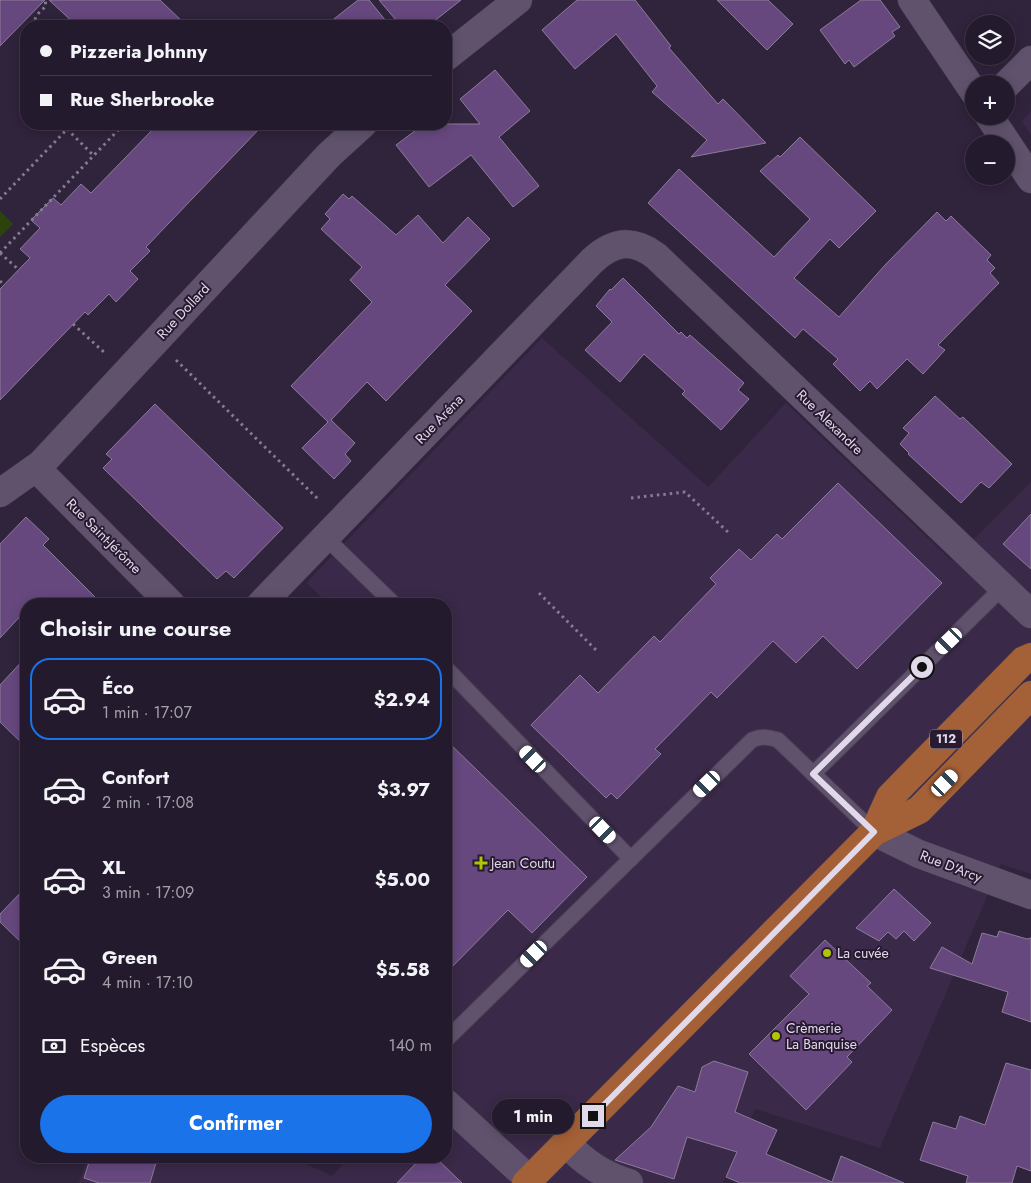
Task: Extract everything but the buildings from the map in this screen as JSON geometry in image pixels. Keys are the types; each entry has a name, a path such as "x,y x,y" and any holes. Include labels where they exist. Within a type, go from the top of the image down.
{"main road":[{"name":"112","path":"874,832 890,797 1024,660 1031,657"},
{"name":"112","path":"528,1181 874,832 919,810 1031,695"}],"street":[{"path":"452,52 518,0"},
{"path":"912,0 965,79"},
{"path":"1015,77 1031,60"},
{"path":"996,125 1031,179"},
{"name":"Rue Dollard","path":"0,493 36,468 329,155 356,130"},
{"name":"Rue Aréna","path":"267,598 602,251 613,245 623,244"},
{"name":"Rue Alexandre","path":"623,244 635,244 647,249 656,256 1031,614"},
{"name":"Rue Saint-Jérôme","path":"36,468 165,598"},
{"name":"Rue D'Arcy","path":"874,832 919,854 1031,895"},
{"path":"452,1109 528,1181"},
{"path":"566,1143 599,1171 629,1183"}],"lane":[{"path":"333,529 389,598"},
{"path":"813,774 1003,587"},
{"path":"452,674 631,859"},
{"path":"452,1034 752,740 760,737 769,737 778,740 874,832"}],"path":[{"path":"34,20 46,6 45,0"},
{"path":"0,199 66,130"},
{"path":"68,130 94,155"},
{"path":"19,270 0,253 118,130"},
{"path":"0,281 4,285"},
{"path":"73,324 126,373"},
{"path":"156,340 333,529"},
{"path":"631,498 685,492 729,533"},
{"path":"539,592 596,650"}],"shaded area":[{"path":"1031,111 1031,135 1022,121"},
{"path":"542,338 708,487 786,403 952,561 1031,482 1031,874 1001,864 880,1148 755,1109 723,1183 79,1183 86,1163 304,1163 332,1176 344,1163 452,1163 452,598 322,598 306,583"}],"green space":[{"path":"0,211 13,224 0,237"}],"place":[{"name":"Jean Coutu","path":"481,863"},
{"name":"La cuvée","path":"827,953"},
{"name":"Crèmerie La Banquise","path":"776,1036"}],"route":[{"path":"593,1116 874,832 813,774 922,667"}]}
